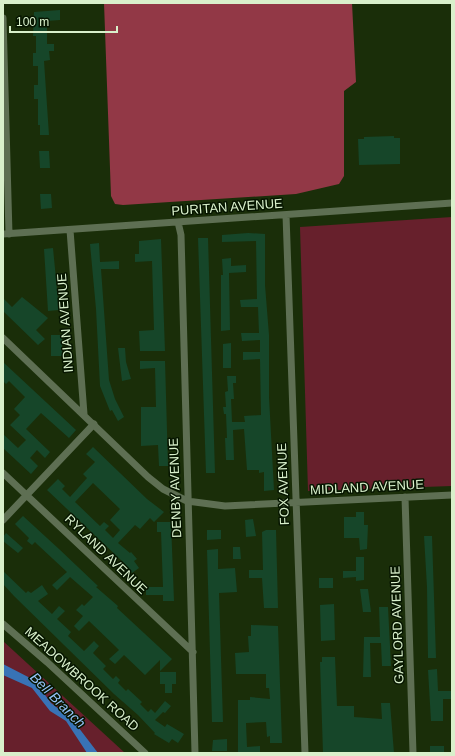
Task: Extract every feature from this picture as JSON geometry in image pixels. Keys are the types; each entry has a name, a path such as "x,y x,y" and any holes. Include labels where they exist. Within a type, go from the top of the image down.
{"street":[{"path":"3,18 6,234"},
{"name":"PURITAN AVENUE","path":"6,234 452,203"},
{"name":"FOX AVENUE","path":"286,214 305,753"},
{"name":"DENBY AVENUE","path":"178,222 181,235 195,753"},
{"name":"INDIAN AVENUE","path":"70,230 84,414"},
{"name":"MIDLAND AVENUE","path":"3,338 156,483 172,494 187,501 225,506 452,495"},
{"path":"3,520 94,424"},
{"name":"RYLAND AVENUE","path":"3,473 193,652"},
{"name":"GAYLORD AVENUE","path":"405,497 413,753"},
{"name":"MEADOWBROOK ROAD","path":"3,624 47,662 145,753"}],"shaded area":[{"path":"104,3 352,3 356,82 344,91 344,176 339,184 296,194 123,205 115,204 111,196"},
{"path":"452,217 452,486 308,491 300,227"},
{"path":"3,641 125,753 3,753"}],"water":[{"name":"Bell Branch","path":"3,664 34,680 51,703 72,719 98,753 87,753 66,721 50,711 32,688 3,675"}],"building":[{"path":"60,10 60,20 47,21 47,44 54,44 54,51 49,51 50,60 44,61 49,135 40,135 40,125 38,125 38,99 34,99 34,85 38,85 38,66 33,66 33,53 36,53 36,36 33,36 34,12"},
{"path":"394,136 394,138 400,138 400,164 359,165 358,139 364,139 364,137"},
{"path":"39,151 49,151 50,168 40,168"},
{"path":"40,194 51,194 52,208 41,209"},
{"path":"248,233 265,234 265,285 269,335 269,397 274,490 264,491 264,472 259,473 259,470 247,470 244,429 233,430 234,460 226,460 226,414 224,414 223,407 226,407 225,392 228,391 227,376 236,376 236,383 233,383 234,399 231,399 232,422 245,422 244,416 261,415 260,359 243,360 243,352 260,352 260,340 242,341 241,333 259,333 258,307 241,307 240,300 257,299 256,241 222,242 222,235"},
{"path":"198,238 208,238 215,473 206,473"},
{"path":"161,239 165,351 140,351 139,331 154,330 152,261 135,262 135,254 139,254 139,241"},
{"path":"99,243 100,262 119,261 119,269 101,269 109,380 115,399 124,417 118,421 112,410 110,411 100,386 96,309 90,244"},
{"path":"53,248 59,310 48,311 44,249"},
{"path":"231,258 231,266 246,265 246,272 229,273 230,330 221,331 221,275 223,275 222,259"},
{"path":"22,297 48,318 36,330 45,339 38,345 3,311 3,298 12,307"},
{"path":"51,335 62,335 62,356 51,356"},
{"path":"231,343 231,368 223,368 223,344"},
{"path":"118,348 125,348 126,362 131,379 122,381"},
{"path":"140,361 165,361 168,466 159,466 158,445 141,446 141,407 156,407 155,368 140,369"},
{"path":"3,362 76,430 69,438 41,413 26,429 50,452 45,458 37,450 30,458 38,466 31,474 3,448 3,434 18,448 26,440 10,425 20,415 14,409 25,397 9,381 6,384 3,381"},
{"path":"93,447 147,499 164,512 154,522 150,518 140,529 135,525 118,543 130,553 131,552 137,559 134,561 139,568 132,573 123,562 47,490 58,479 65,486 62,489 70,497 87,478 83,474 95,462 86,454","holes":["93,483 120,509 110,520 120,530 113,538 105,530 109,526 104,522 100,526 75,502"]},
{"path":"356,512 364,512 364,525 368,525 367,549 360,550 359,538 344,538 344,517 356,517"},
{"path":"23,516 98,586 96,587 118,606 117,608 172,659 160,671 160,660 145,675 124,655 115,664 109,659 119,650 89,621 79,631 74,626 83,616 76,610 82,604 84,606 93,597 70,577 57,590 52,585 67,572 35,542 32,545 27,541 29,538 15,524"},
{"path":"253,519 256,536 246,537 245,520"},
{"path":"157,522 171,522 174,601 163,601 163,595 146,595 146,587 163,587 161,532 157,532"},
{"path":"207,530 221,530 221,539 207,540"},
{"path":"266,530 276,530 278,608 264,608 262,578 249,578 249,570 263,570 262,532"},
{"path":"6,533 23,548 18,553 3,541 3,537"},
{"path":"424,536 432,536 436,658 428,658 427,587"},
{"path":"233,547 240,547 241,559 233,559"},
{"path":"218,549 218,569 235,568 237,592 219,593 223,722 212,722 207,550"},
{"path":"356,557 364,557 364,580 356,581 356,577 343,578 343,571 356,571"},
{"path":"3,571 26,593 28,591 31,593 42,585 48,594 38,601 52,614 59,606 65,611 57,619 71,632 68,636 84,651 94,641 99,646 93,653 106,666 103,669 113,679 116,676 120,680 118,683 126,691 128,689 142,702 140,704 148,712 151,709 155,713 165,701 171,706 165,713 163,712 155,720 165,727 167,724 184,734 178,743 172,739 169,743 154,734 155,733 138,715 114,694 14,596 3,584"},
{"path":"319,578 333,578 333,588 319,588"},
{"path":"360,589 368,589 371,612 363,612"},
{"path":"334,604 335,640 321,641 320,605"},
{"path":"379,607 388,607 391,666 382,666 381,643 370,643 371,677 363,677 364,637 380,637"},
{"path":"251,625 278,626 282,743 270,743 270,736 267,737 266,722 246,723 247,747 260,746 260,753 238,753 238,700 250,700 250,697 270,699 269,688 266,688 266,674 236,674 235,653 249,652 248,636 251,636"},
{"path":"322,657 335,657 337,706 354,706 354,717 382,719 381,703 390,703 394,753 323,753 320,662 322,662"},
{"path":"437,669 438,691 452,691 452,699 443,699 443,721 431,721 428,670"},
{"path":"160,672 176,672 176,684 172,684 172,693 165,693 165,684 160,684"},
{"path":"227,739 227,751 212,751 213,740"},
{"path":"430,746 444,746 444,753 430,753"}]}
